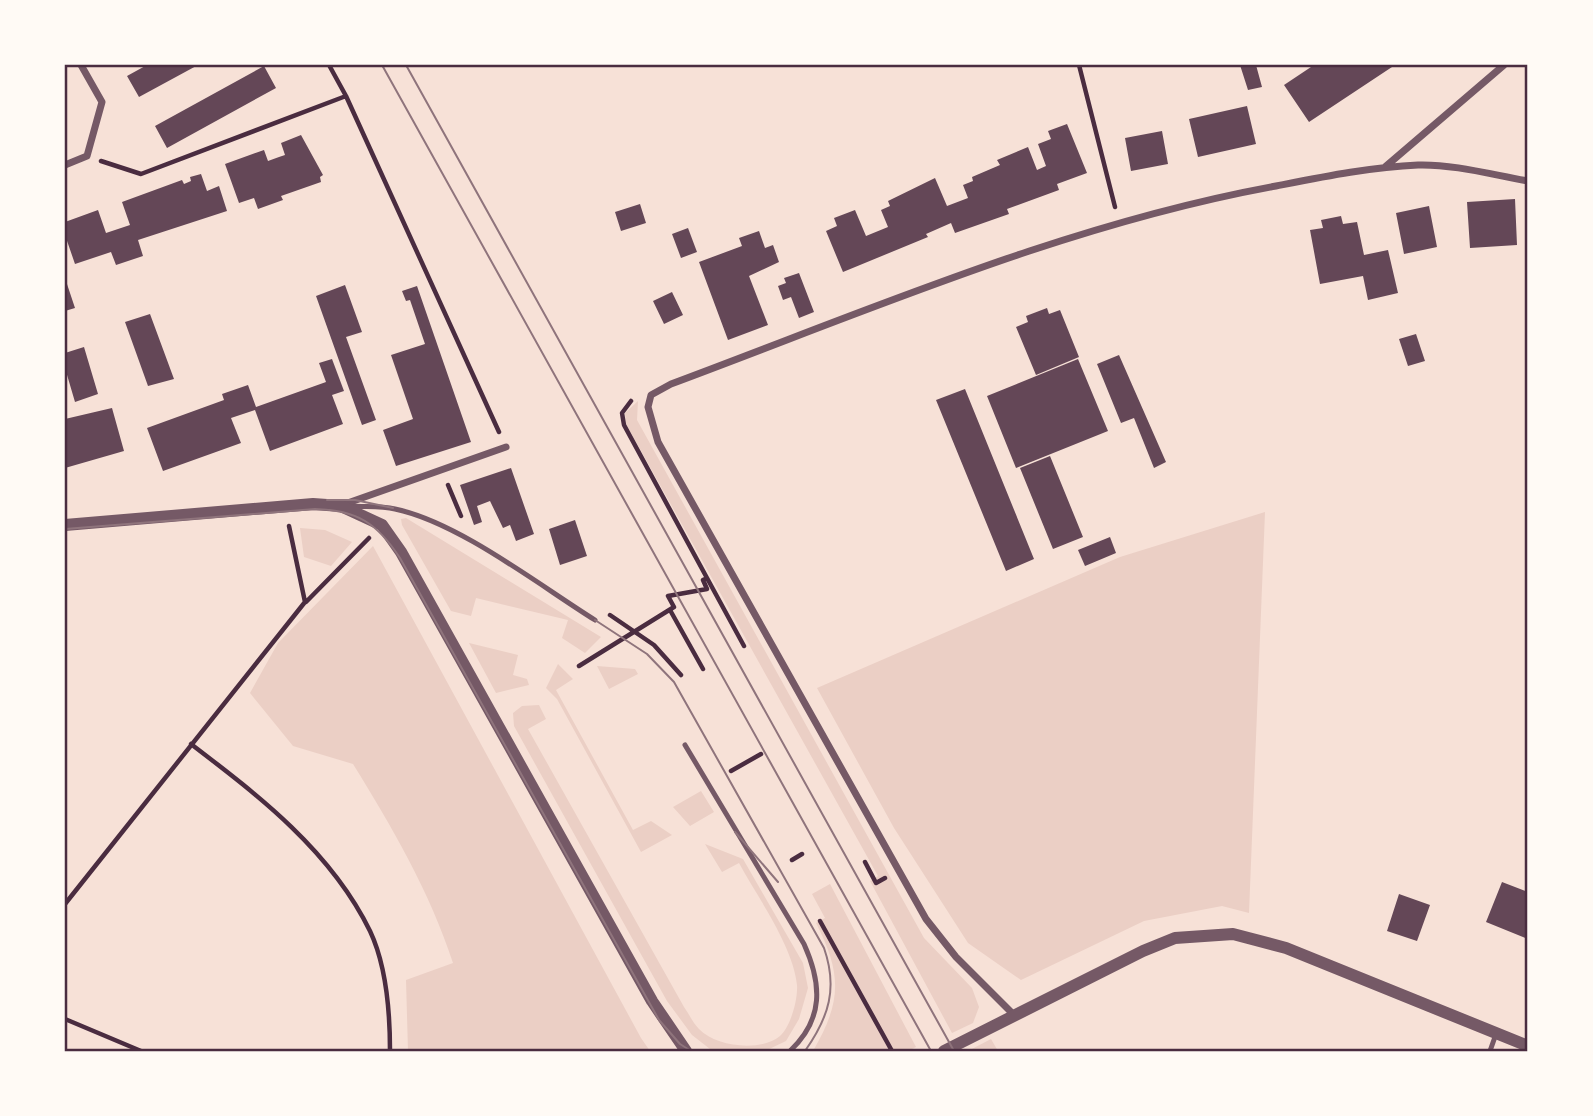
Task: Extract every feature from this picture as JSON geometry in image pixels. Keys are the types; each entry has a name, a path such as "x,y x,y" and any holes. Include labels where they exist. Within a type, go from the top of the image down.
{"street":[{"path":"65,165 87,156 102,102 81,65"},
{"path":"1384,168 1504,65"},
{"path":"1014,1015 956,957 926,919 659,442 648,407 651,395 671,384 1118,221 1203,199 1384,168 1420,165 1528,181"},
{"path":"65,525 285,506 341,506 506,447"},
{"path":"341,506 382,525 442,622 652,1001 683,1048"},
{"path":"944,1051 1175,938 1233,934 1286,948 1528,1046"}],"lane":[{"path":"341,506 393,508 427,518 454,531 595,620"},
{"path":"685,745 804,944 816,970 818,992 814,1017 803,1038 790,1051"},
{"path":"1490,1051 1496,1034"},
{"path":"683,1048 692,1051"}],"path":[{"path":"329,65 346,96 506,447"},
{"path":"1079,65 1118,221"},
{"path":"87,156 141,174 346,96"},
{"path":"651,395 634,398 627,404 622,413 624,425 744,646"},
{"path":"285,506 306,602"},
{"path":"65,904 306,602 382,525"},
{"path":"579,666 674,607 668,596 707,589 703,580 707,578"},
{"path":"670,610 703,669"},
{"path":"191,744 254,793 311,846 344,890 370,932 382,969 390,1014 390,1051"},
{"path":"731,771 761,754"},
{"path":"792,860 802,854"},
{"path":"820,921 892,1051"},
{"path":"65,1020 141,1051"}],"shaded area":[{"path":"638,401 637,420 924,938 972,988 979,1007 973,1023 952,1033 870,881 878,876 626,424 625,413"},
{"path":"1265,512 1249,913 1222,906 1144,921 1021,980 968,943 894,828 817,688 1120,557"},
{"path":"406,518 601,637 585,653 562,638 568,620 476,598 471,616 451,611 402,525 401,519"},
{"path":"300,528 325,530 352,542 331,566 304,557"},
{"path":"373,546 650,1051 408,1051 406,980 453,963 422,885 353,764 293,746 250,693 278,643"},
{"path":"469,643 518,655 513,675 527,679 529,685 496,693"},
{"path":"558,664 573,679 556,690 633,830 651,821 672,835 641,852 557,699 546,688"},
{"path":"597,666 635,669 638,674 609,689"},
{"path":"539,705 546,719 528,729 684,1007 697,1027 707,1035 727,1043 751,1046 772,1041 784,1032 793,1012 797,985 782,938 739,863 722,872 705,844 743,859 803,963 808,988 799,1019 786,1041 765,1051 710,1049 692,1035 667,1001 514,726 513,713 522,706"},
{"path":"701,791 714,812 690,826 673,807"},
{"path":"830,884 916,1047 908,1051 813,1051 829,1017 835,987 831,957 816,923 825,918 812,894"},
{"path":"991,1039 998,1051 968,1051"}],"building":[{"path":"147,65 198,65 139,97 127,76"},
{"path":"1240,65 1256,65 1262,87 1248,90"},
{"path":"1314,65 1392,67 1309,122 1284,85"},
{"path":"264,66 276,88 167,148 155,126"},
{"path":"1247,106 1256,144 1198,157 1189,119"},
{"path":"1067,124 1087,173 1057,184 1059,190 1007,209 1009,214 955,233 951,223 926,234 928,237 843,272 826,231 837,226 834,218 855,210 866,236 888,227 881,210 890,206 888,201 935,178 947,206 968,198 963,185 973,181 972,177 1000,165 997,160 1028,147 1037,170 1046,166 1038,144 1051,139 1048,131"},
{"path":"1162,131 1168,164 1131,171 1125,138"},
{"path":"301,135 323,175 320,177 321,182 281,196 283,200 258,209 254,198 239,203 225,164 264,150 268,161 285,155 281,143"},
{"path":"201,174 207,191 219,186 227,211 138,240 143,256 116,265 111,252 75,264 65,235 65,222 98,210 106,233 130,225 122,202 182,180 184,184 191,181 190,177"},
{"path":"1515,199 1517,245 1470,248 1467,202"},
{"path":"640,204 646,223 621,231 615,212"},
{"path":"1429,206 1437,247 1404,254 1396,213"},
{"path":"1341,216 1343,224 1357,222 1364,255 1388,250 1398,293 1368,300 1363,276 1320,284 1310,230 1323,228 1321,220"},
{"path":"688,228 697,252 681,258 672,234"},
{"path":"759,231 765,248 773,245 779,262 749,276 768,325 728,340 699,262 742,246 739,238"},
{"path":"799,273 814,312 799,318 791,297 783,300 778,286 786,283 784,278"},
{"path":"67,284 75,308 65,311 65,285"},
{"path":"345,285 362,332 346,337 376,420 362,425 316,296"},
{"path":"417,286 471,442 396,466 383,430 413,419 391,355 425,344 410,300 406,301 402,291"},
{"path":"672,292 683,315 664,324 653,301"},
{"path":"1047,308 1049,314 1060,310 1079,357 1036,375 1016,327 1028,322 1026,316"},
{"path":"150,314 174,379 148,386 125,322"},
{"path":"1416,334 1425,361 1408,366 1399,339"},
{"path":"84,347 98,394 75,402 65,368 65,353"},
{"path":"1119,355 1166,462 1154,468 1134,418 1121,423 1097,364"},
{"path":"332,359 344,391 332,395 343,424 270,451 255,410 231,418 241,443 163,471 147,428 224,400 222,394 248,385 256,407 326,382 319,363"},
{"path":"1078,359 1108,431 1016,468 987,396"},
{"path":"965,389 1034,559 1006,571 936,400"},
{"path":"112,408 124,451 65,468 65,419"},
{"path":"1050,456 1083,537 1053,549 1020,468"},
{"path":"511,468 534,534 516,541 510,525 503,528 490,501 477,506 482,522 474,525 460,485"},
{"path":"575,520 587,556 560,565 549,529"},
{"path":"1110,537 1116,553 1085,566 1078,550"},
{"path":"1502,882 1528,892 1528,939 1486,922"},
{"path":"1399,894 1430,905 1417,941 1387,931"}],"tram line":[{"path":"382,65 931,1051"},
{"path":"406,65 954,1051"},
{"path":"327,500 355,500 393,508"},
{"path":"65,529 315,509 343,512 374,527 400,558 659,1020 680,1044 691,1051"},
{"path":"595,620 647,654 674,682 824,948 830,976 829,1002 820,1026 805,1051"},
{"path":"735,832 778,882"}]}
